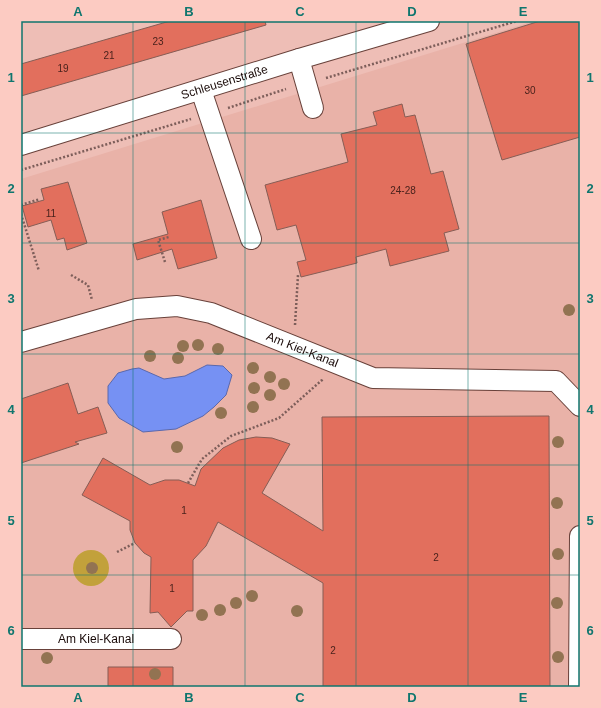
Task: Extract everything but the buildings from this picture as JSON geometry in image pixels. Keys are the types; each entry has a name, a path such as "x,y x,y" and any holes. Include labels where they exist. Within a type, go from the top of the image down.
{"street":[{"name":"Schleusenstraße","path":"21,145 299,59 429,21"},
{"path":"299,59 313,108"},
{"path":"201,90 251,239"},
{"name":"Am Kiel-Kanal","path":"21,342 136,309 177,306 211,313 373,378 556,381 580,406"},
{"path":"579,687 580,536"},
{"name":"Am Kiel-Kanal","path":"21,639 171,639"}],"path":[{"path":"21,170 517,21"},
{"path":"21,205 40,199"},
{"path":"21,214 39,272"},
{"path":"165,262 158,240 169,237"},
{"path":"71,275 88,285 98,320"},
{"path":"293,346 298,275"},
{"path":"188,483 202,459 232,436 279,418 322,380 330,360"},
{"path":"117,552 135,543"}],"shaded area":[{"path":"534,21 580,21 580,687 21,687 21,179"},
{"path":"95,550 104,555 108,561 108,575 104,581 95,586 87,586 78,581 74,575 73,564 78,555 84,551"}],"water":[{"path":"207,365 223,366 232,375 226,395 203,416 176,429 143,432 119,418 108,403 108,386 118,373 139,368 164,379 185,376"}]}
